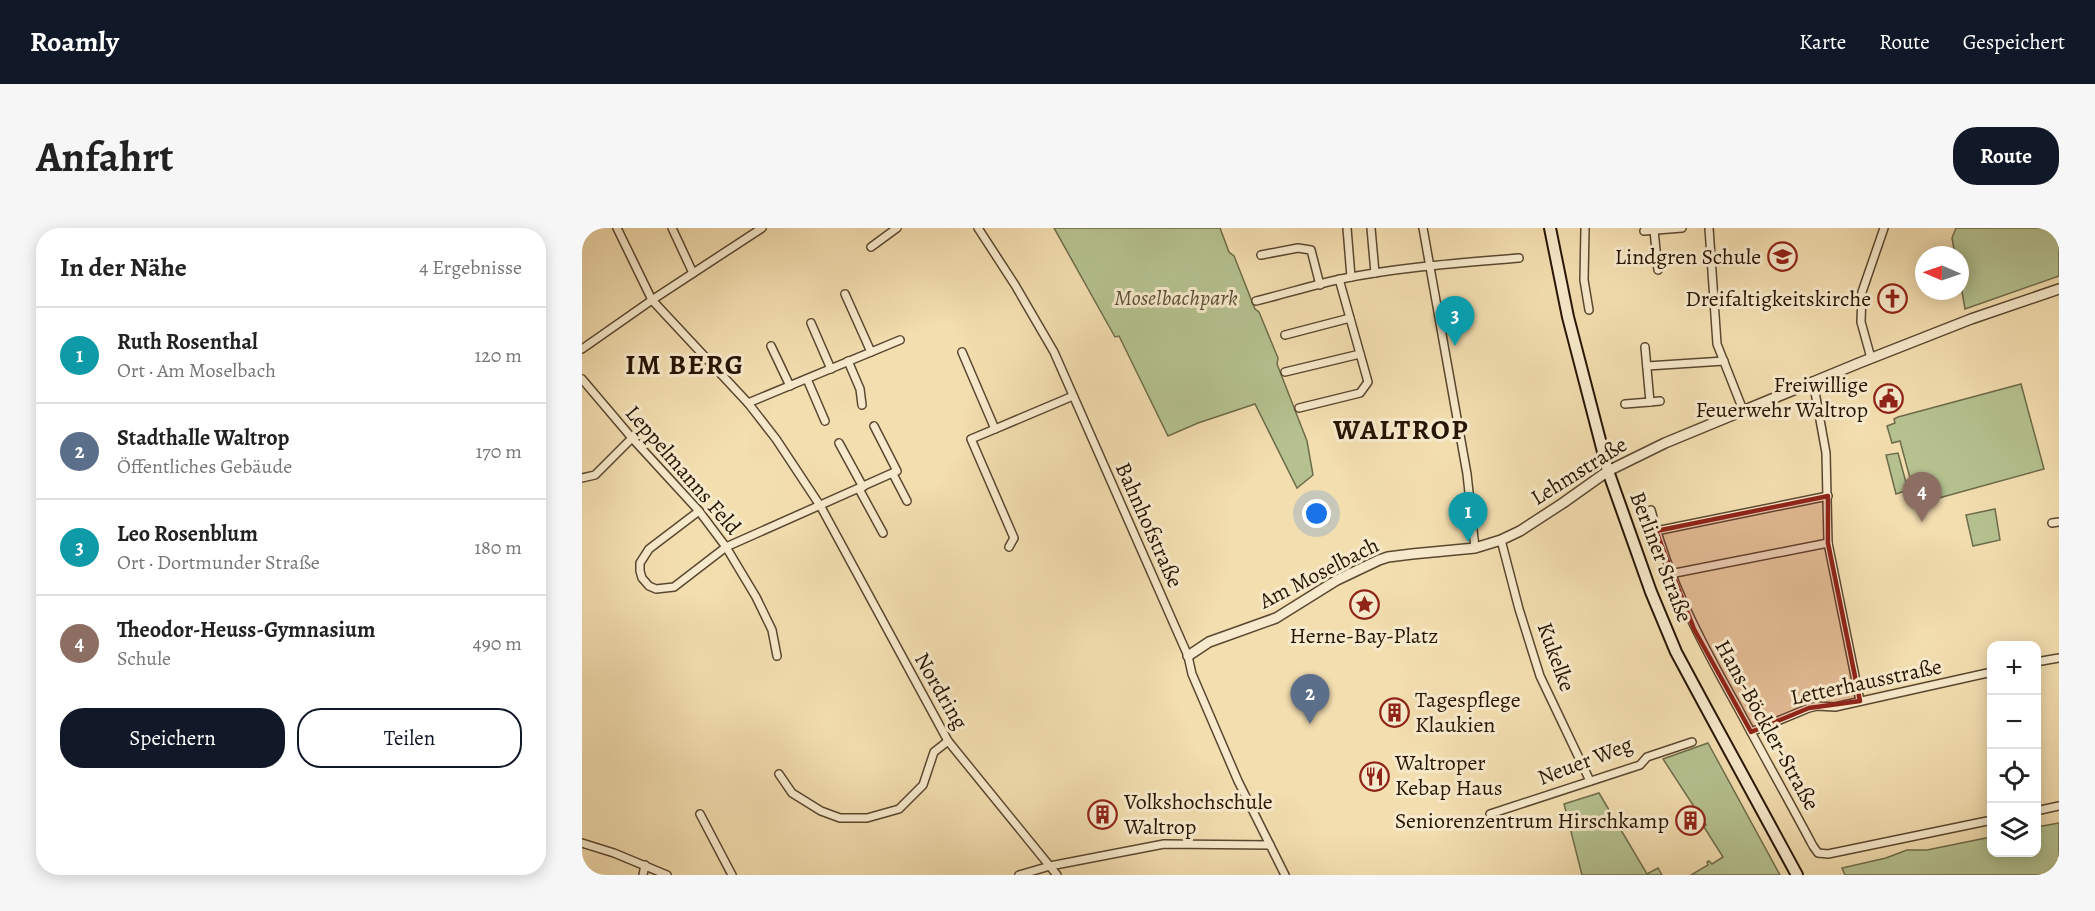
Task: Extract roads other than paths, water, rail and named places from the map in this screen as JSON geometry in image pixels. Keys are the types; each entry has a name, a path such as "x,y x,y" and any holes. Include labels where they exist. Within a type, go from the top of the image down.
{"main road":[{"name":"Berliner Straße","path":"1550,228 1568,317 1608,471 1651,592 1676,652 1797,875"}],"street":[{"name":"Nordring","path":"617,228 652,300 748,403 776,439 820,507 948,741 1057,875"},
{"path":"672,228 693,273"},
{"path":"582,349 762,228"},
{"path":"871,247 897,228"},
{"name":"Bahnhofstraße","path":"978,228 1054,352 1188,656 1192,674 1201,695 1243,790 1285,875"},
{"path":"1347,228 1351,277"},
{"path":"1371,228 1375,273"},
{"path":"1423,228 1467,474 1475,548"},
{"path":"1584,228 1584,280 1589,310"},
{"path":"1644,231 1682,228"},
{"path":"1709,228 1717,344 1743,410"},
{"path":"1871,358 1861,322 1862,292 1884,228"},
{"path":"1654,231 1658,270"},
{"path":"1261,255 1298,248 1311,250 1320,285"},
{"path":"1256,301 1339,279 1375,273 1520,258"},
{"path":"1299,408 1360,393 1368,382 1339,279"},
{"name":"Lehmstraße","path":"1475,548 1520,531 1608,471 1665,443 1871,358 1971,319 2059,289"},
{"path":"845,294 871,352"},
{"path":"1284,335 1350,318"},
{"path":"811,323 831,369"},
{"path":"748,403 900,340"},
{"path":"771,346 790,386"},
{"path":"1646,347 1650,402"},
{"path":"963,352 995,429"},
{"path":"1285,372 1360,354"},
{"path":"848,361 860,390 862,405"},
{"path":"1647,366 1724,361"},
{"name":"Leppelmanns Feld","path":"582,379 699,511 726,547 756,597 772,630 777,656"},
{"path":"807,379 825,421"},
{"path":"1813,381 1826,453 1828,543 1860,701"},
{"path":"1009,547 1014,538 971,439 1073,396"},
{"path":"1625,404 1660,401"},
{"path":"699,511 649,549 640,563 642,578 649,586 656,589 674,587 726,547 893,474 897,471 874,426"},
{"path":"582,478 595,475 632,438"},
{"path":"839,443 883,533"},
{"path":"893,474 907,501"},
{"path":"1656,531 1827,496"},
{"name":"Hans-Böckler-Straße","path":"1651,510 1670,574 1694,629 1818,853 1828,854 1987,821"},
{"name":"Kukelke","path":"1501,540 1540,676 1590,781"},
{"path":"1670,574 1828,543"},
{"name":"Am Moselbach","path":"1188,656 1209,642 1276,618 1337,580 1379,560 1404,555 1475,548"},
{"path":"2041,661 2059,658"},
{"name":"Letterhausstraße","path":"1751,732 1817,706 1835,707 1987,673"},
{"path":"778,774 792,793 821,811 840,819 867,818 899,809 923,785 934,752 948,741"},
{"name":"Neuer Weg","path":"1490,814 1640,765 1647,757 1692,742"},
{"path":"2041,810 2059,806"},
{"path":"700,814 732,875"},
{"path":"582,843 667,875"},
{"path":"1019,875 1050,866 1164,844 1270,845"},
{"path":"642,875 645,865"}],"place":[{"name":"Lindgren Schule","path":"1782,257"},
{"name":"Dreifaltigkeitskirche","path":"1892,299"},
{"name":"Leo Rosenblum","path":"1455,346"},
{"name":"Freiwillige Feuerwehr Waltrop","path":"1889,398"},
{"name":"Theodor-Heuss-Gymnasium","path":"1922,522"},
{"name":"Ruth Rosenthal","path":"1468,542"},
{"name":"Herne-Bay-Platz","path":"1364,604"},
{"name":"Tagespflege Klaukien","path":"1394,713"},
{"name":"Stadthalle Waltrop","path":"1310,724"},
{"name":"Waltroper Kebap Haus","path":"1374,776"},
{"name":"Volkshochschule Waltrop","path":"1103,815"},
{"name":"Seniorenzentrum Hirschkamp","path":"1690,821"}],"district":[{"name":"IM BERG","path":"685,365"},
{"name":"WALTROP","path":"1401,430"}],"park label":[{"name":"Moselbachpark","path":"1176,298"}]}
